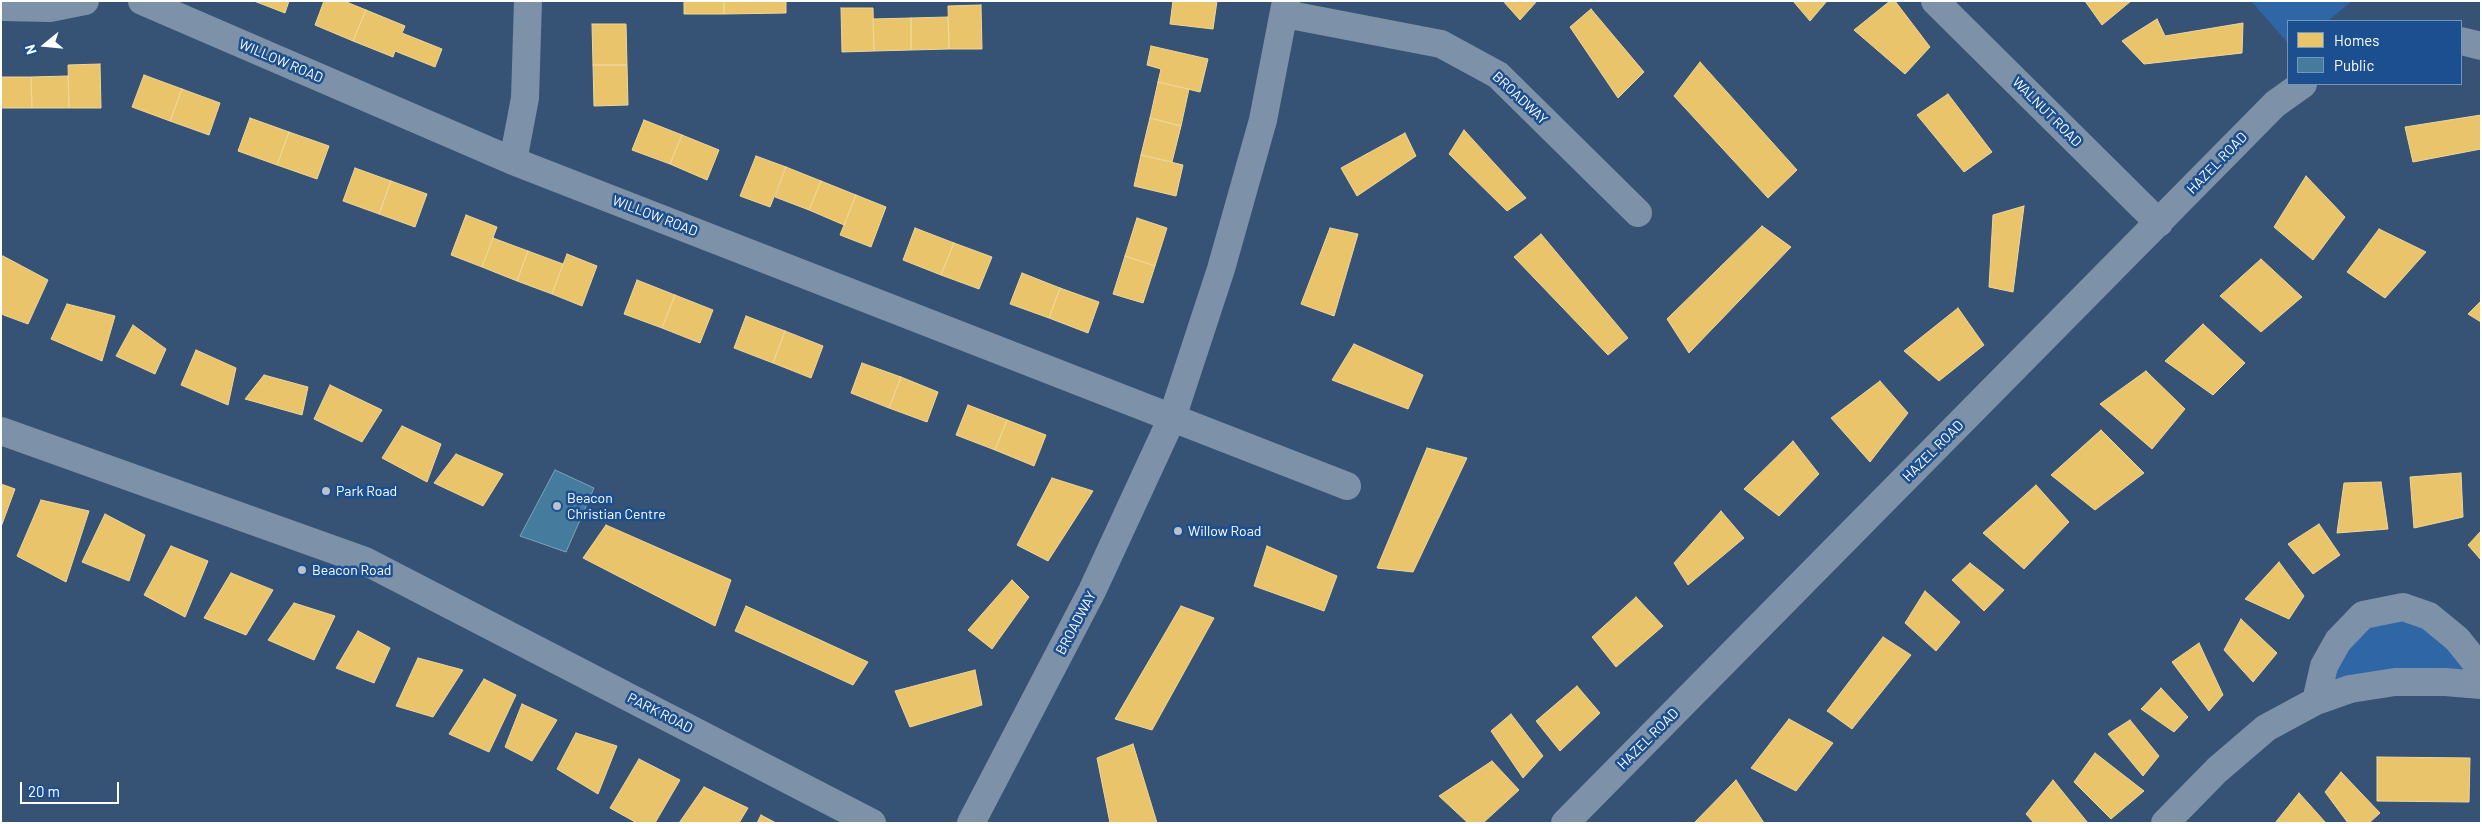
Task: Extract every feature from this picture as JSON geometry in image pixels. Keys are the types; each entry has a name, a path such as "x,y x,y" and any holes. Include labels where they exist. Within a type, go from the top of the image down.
{"street":[{"path":"1,7 50,8 86,1"},
{"name":"WILLOW ROAD","path":"142,1 513,161 1172,418"},
{"path":"513,161 525,98 528,1"},
{"name":"WALNUT ROAD","path":"1935,1 2159,223"},
{"name":"BROADWAY","path":"970,823 1092,592 1172,418 1221,269 1263,120 1286,8 1441,44 1498,75 1638,213"},
{"path":"2462,41 2481,46"},
{"name":"HAZEL ROAD","path":"1565,823 2276,104 2302,85"},
{"path":"1172,418 1347,486"},
{"name":"PARK ROAD","path":"1,431 365,562 872,823"},
{"path":"2316,701 2324,666 2338,641 2363,616 2403,607 2429,616 2456,640 2481,670"},
{"path":"2165,823 2217,770 2266,728 2316,701 2350,689 2395,682 2445,682 2481,685"}],"shaded area":[{"path":"2251,1 2352,1 2329,20 2287,20 2287,42"},
{"path":"2403,607 2481,669 2316,701 2338,641"}],"building: Homes":[{"path":"254,1 289,1 285,13"},
{"path":"324,1 344,1 366,10 353,41 315,25"},
{"path":"684,1 724,1 724,14 684,14"},
{"path":"724,1 786,1 786,13 724,14"},
{"path":"1173,1 1217,1 1213,29 1170,24"},
{"path":"1503,1 1537,1 1520,20"},
{"path":"1793,1 1827,1 1810,21"},
{"path":"1890,1 1895,1 1930,47 1905,74 1854,30"},
{"path":"2085,1 2131,1 2102,25"},
{"path":"981,5 982,49 949,49 948,6"},
{"path":"841,8 873,8 874,51 842,52"},
{"path":"1591,9 1644,72 1618,98 1570,27"},
{"path":"366,10 405,26 402,33 442,49 435,67 395,51 393,57 353,41"},
{"path":"948,17 949,49 911,50 911,18"},
{"path":"911,18 911,50 874,51 873,19"},
{"path":"2157,19 2165,36 2243,23 2242,53 2144,64 2122,41"},
{"path":"592,24 626,24 627,65 593,65"},
{"path":"1151,46 1208,59 1200,92 1158,82 1161,69 1147,65"},
{"path":"1700,62 1797,170 1768,198 1674,96"},
{"path":"100,64 101,108 69,108 68,65"},
{"path":"593,65 627,65 628,105 594,106"},
{"path":"144,75 182,89 170,121 132,107"},
{"path":"68,76 69,108 32,108 31,77"},
{"path":"1,77 31,77 32,108 1,108"},
{"path":"1158,82 1189,89 1181,126 1150,118"},
{"path":"182,89 220,103 209,135 170,121"},
{"path":"1948,94 1992,152 1964,172 1917,115"},
{"path":"2481,115 2481,149 2413,162 2405,127"},
{"path":"250,118 289,132 277,165 238,151"},
{"path":"1150,118 1181,126 1172,162 1141,155"},
{"path":"644,120 682,135 670,164 632,150"},
{"path":"1464,130 1526,198 1507,211 1449,154"},
{"path":"289,132 329,146 317,179 277,165"},
{"path":"1405,133 1416,156 1357,196 1341,168"},
{"path":"682,135 719,150 707,180 670,164"},
{"path":"1141,155 1183,165 1176,196 1134,186"},
{"path":"756,156 786,167 770,207 740,196"},
{"path":"786,167 821,181 809,210 775,197"},
{"path":"355,168 391,181 379,214 343,201"},
{"path":"2306,176 2345,217 2313,260 2274,227"},
{"path":"391,181 427,194 415,227 379,214"},
{"path":"821,181 856,195 844,225 809,210"},
{"path":"856,195 886,207 871,247 840,235"},
{"path":"2024,206 2013,292 1989,287 1993,215"},
{"path":"466,215 497,227 482,267 451,255"},
{"path":"1137,218 1167,228 1155,266 1125,256"},
{"path":"1762,226 1791,247 1689,353 1667,319"},
{"path":"915,228 954,243 941,275 903,260"},
{"path":"1330,228 1358,234 1334,316 1301,304"},
{"path":"2379,229 2426,252 2385,298 2347,272"},
{"path":"1541,234 1628,338 1608,355 1514,257"},
{"path":"493,238 528,251 517,281 482,267"},
{"path":"954,243 992,257 979,289 941,275"},
{"path":"528,251 563,264 552,294 517,281"},
{"path":"567,254 597,266 582,306 552,294"},
{"path":"3,256 48,280 28,324 1,314 1,260"},
{"path":"1125,256 1155,266 1143,303 1113,294"},
{"path":"2261,259 2302,297 2261,332 2220,296"},
{"path":"1022,273 1060,288 1049,318 1010,304"},
{"path":"637,280 675,295 662,328 624,314"},
{"path":"1060,288 1099,302 1088,333 1049,318"},
{"path":"675,295 713,310 700,343 662,328"},
{"path":"2481,301 2481,322 2468,314"},
{"path":"67,304 115,316 102,361 51,339"},
{"path":"1958,308 1984,345 1939,381 1904,351"},
{"path":"746,316 785,331 773,363 734,348"},
{"path":"2203,324 2245,363 2213,395 2165,361"},
{"path":"133,325 166,349 155,374 116,356"},
{"path":"785,331 823,346 811,378 773,363"},
{"path":"1354,344 1423,375 1408,409 1332,380"},
{"path":"196,350 236,368 228,405 181,385"},
{"path":"862,363 901,377 889,408 851,393"},
{"path":"2146,371 2185,409 2152,449 2100,404"},
{"path":"264,375 308,387 302,415 245,399"},
{"path":"901,377 938,392 927,422 889,408"},
{"path":"1880,381 1908,413 1870,462 1831,418"},
{"path":"330,385 382,410 362,442 314,419"},
{"path":"968,405 1007,420 995,450 956,435"},
{"path":"1007,420 1046,435 1034,466 995,450"},
{"path":"402,426 441,444 427,482 382,458"},
{"path":"2101,430 2144,473 2095,510 2051,475"},
{"path":"1793,441 1819,474 1779,516 1744,489"},
{"path":"1427,448 1467,458 1413,572 1377,568"},
{"path":"456,454 503,474 483,506 434,483"},
{"path":"2461,473 2463,517 2414,528 2410,477"},
{"path":"1052,478 1093,491 1048,561 1017,545"},
{"path":"2381,482 2388,529 2337,533 2344,483"},
{"path":"1,484 15,489 1,527"},
{"path":"2036,485 2069,522 2024,569 1983,533"},
{"path":"41,500 89,511 66,582 17,556"},
{"path":"1721,511 1744,538 1688,585 1674,563"},
{"path":"105,514 145,535 129,581 82,562"},
{"path":"2319,524 2340,555 2313,574 2288,544"},
{"path":"606,525 731,580 715,626 583,558"},
{"path":"2481,531 2481,560 2468,545"},
{"path":"171,546 208,561 185,617 144,595"},
{"path":"1267,546 1337,576 1324,611 1254,586"},
{"path":"2279,562 2304,596 2289,619 2245,599"},
{"path":"1970,563 2004,590 1984,611 1952,580"},
{"path":"231,573 273,590 246,635 204,618"},
{"path":"1012,580 1029,597 992,649 968,630"},
{"path":"1925,591 1960,622 1936,651 1905,623"},
{"path":"1636,597 1663,626 1616,667 1592,637"},
{"path":"294,603 335,616 314,660 268,640"},
{"path":"746,606 868,662 853,685 735,631"},
{"path":"1181,606 1214,618 1152,730 1115,719"},
{"path":"2241,619 2277,653 2253,682 2224,650"},
{"path":"358,631 390,648 374,683 336,668"},
{"path":"1883,637 1911,655 1852,729 1827,711"},
{"path":"2199,643 2223,695 2209,711 2172,662"},
{"path":"418,658 463,670 433,717 396,706"},
{"path":"975,670 982,705 910,727 895,691"},
{"path":"484,679 516,695 489,752 449,734"},
{"path":"1577,686 1600,713 1560,751 1536,721"},
{"path":"2161,688 2188,717 2174,732 2141,709"},
{"path":"522,704 557,720 532,761 505,747"},
{"path":"1511,714 1543,756 1523,778 1491,731"},
{"path":"1789,719 1833,743 1796,791 1751,768"},
{"path":"2130,720 2159,756 2143,776 2108,734"},
{"path":"576,733 617,746 598,794 557,769"},
{"path":"1133,744 1157,823 1110,823 1097,758"},
{"path":"2095,753 2144,791 2111,819 2074,782"},
{"path":"2377,757 2470,758 2469,802 2377,801"},
{"path":"639,759 680,780 655,823 637,823 610,808"},
{"path":"1492,761 1519,790 1483,823 1468,823 1439,796"},
{"path":"2341,772 2380,813 2369,823 2348,823 2325,792"},
{"path":"1736,780 1764,823 1694,823"},
{"path":"2053,780 2088,823 2034,823 2026,814"},
{"path":"704,787 748,808 739,823 679,823"},
{"path":"2299,793 2326,823 2275,823"},
{"path":"761,815 776,823 757,823"}],"building: Public":[{"path":"555,470 594,488 566,552 520,536"}],"place":[{"name":"Park Road","path":"326,491"},
{"name":"Beacon Christian Centre","path":"557,506"},
{"name":"Willow Road","path":"1178,531"},
{"name":"Beacon Road","path":"302,570"}]}
